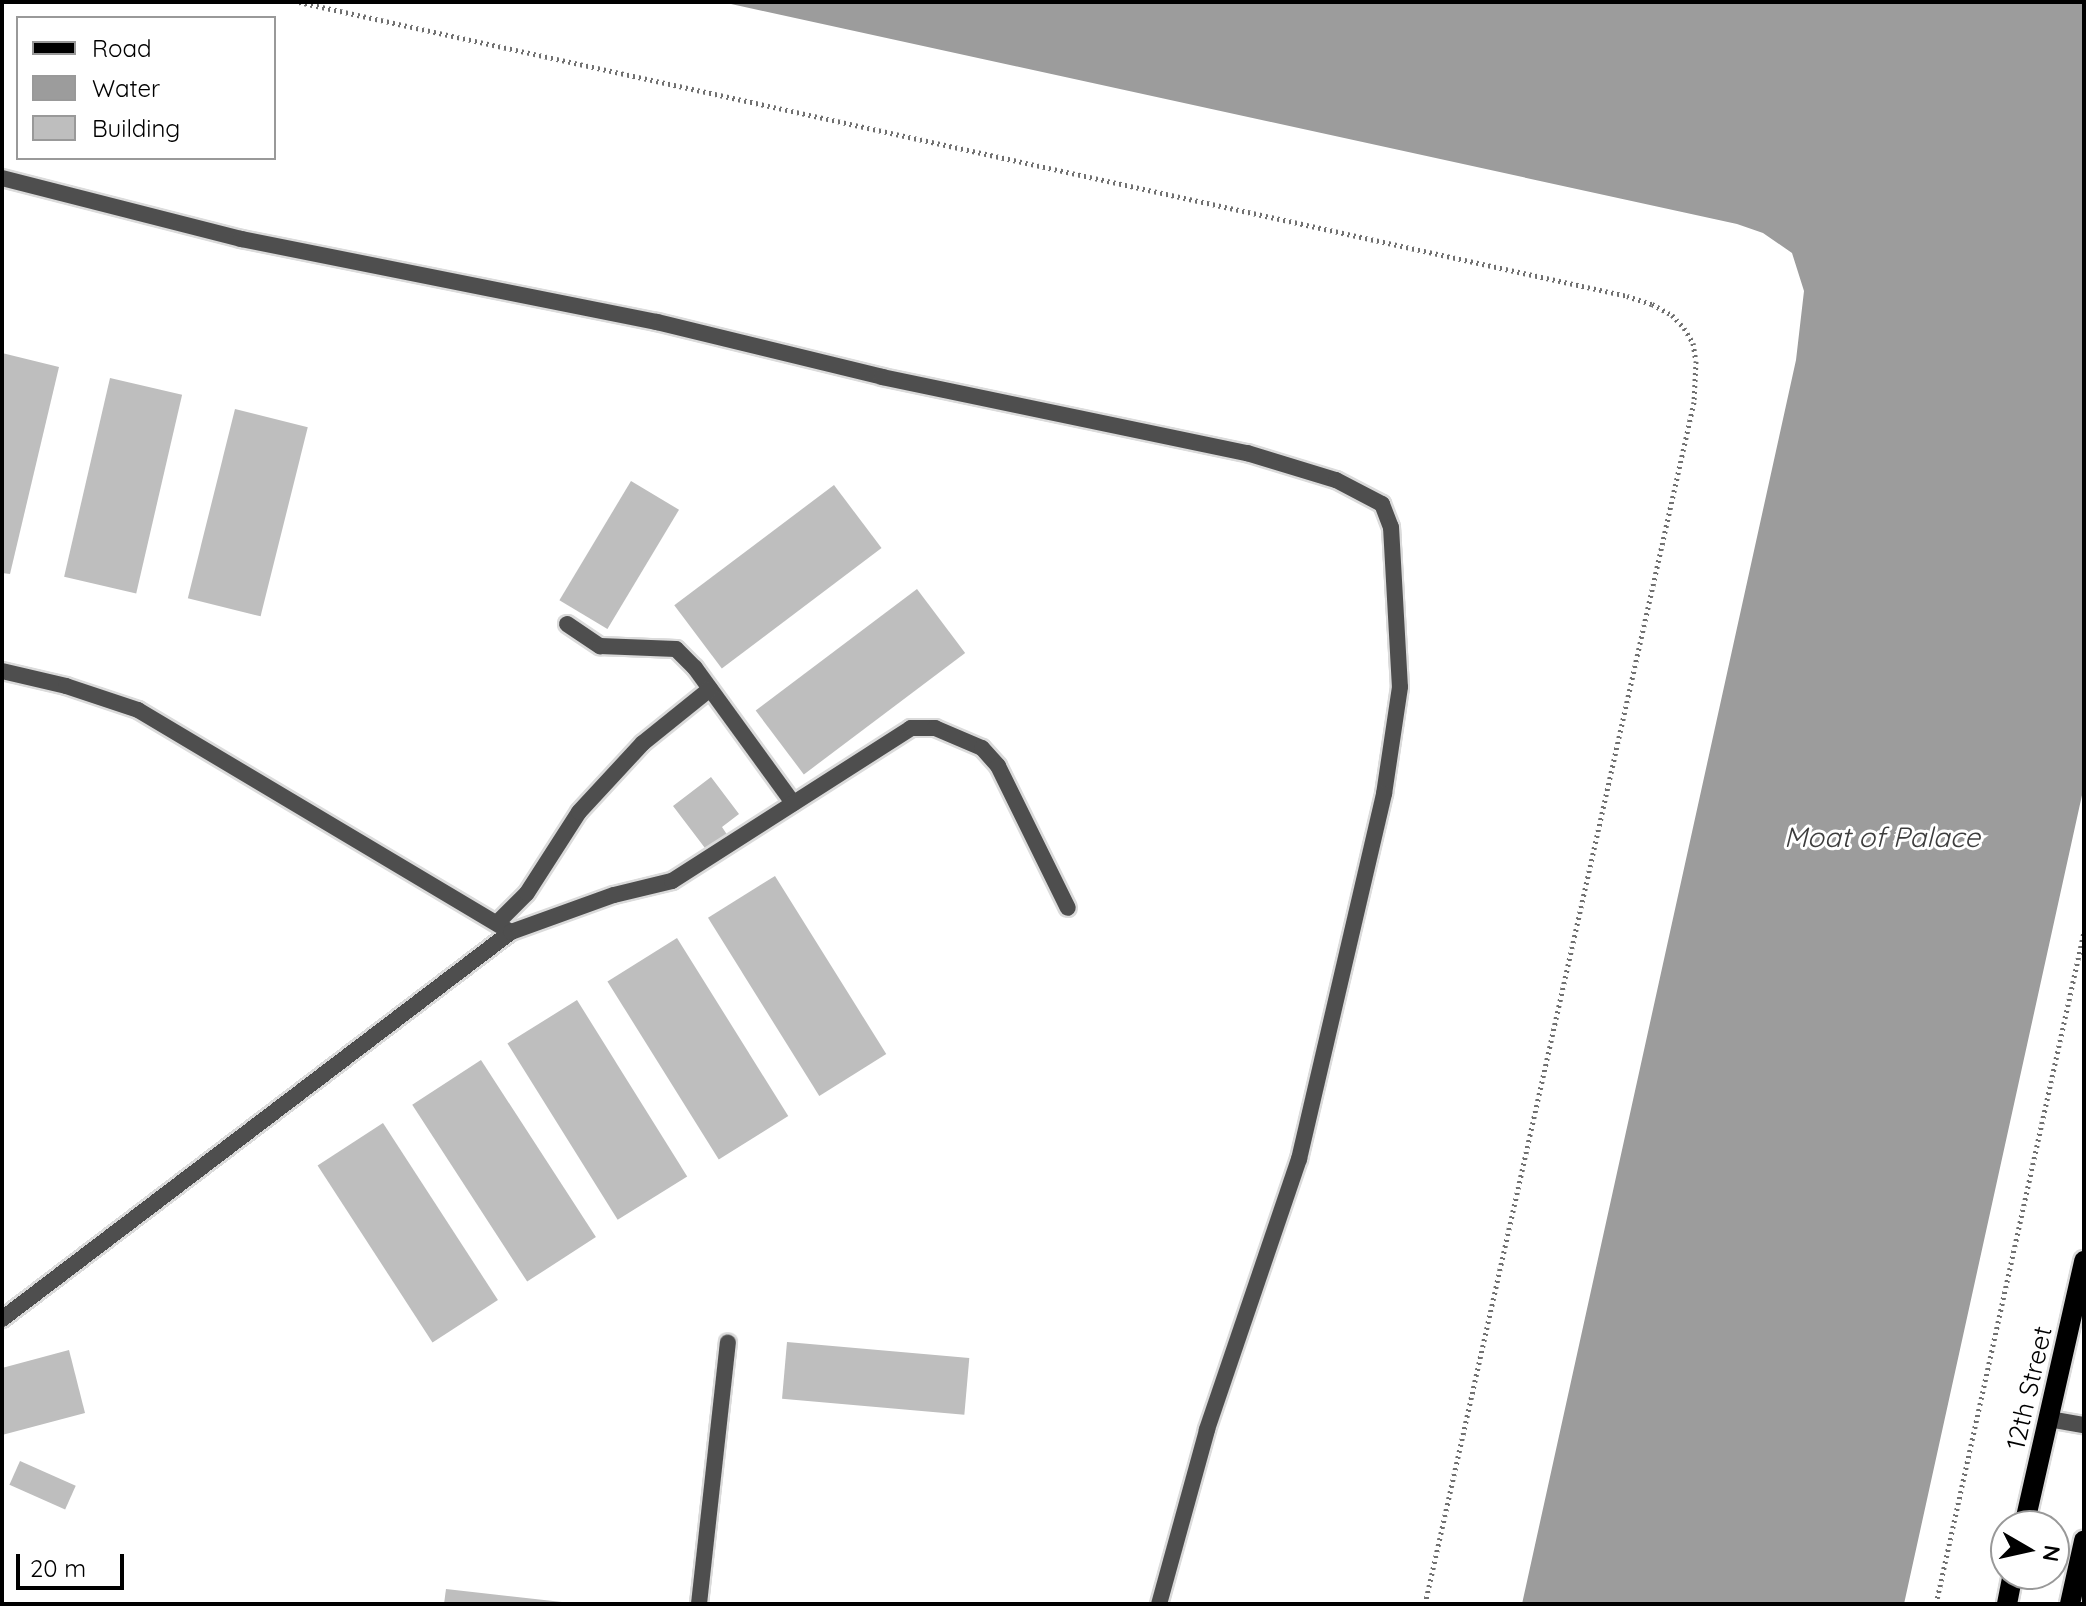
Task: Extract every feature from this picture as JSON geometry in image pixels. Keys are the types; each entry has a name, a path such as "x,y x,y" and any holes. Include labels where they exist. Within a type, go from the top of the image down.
{"main road":[{"name":"12th Street","path":"2028,1510 2084,1261"},
{"path":"2070,1604 2084,1541"}],"street":[{"path":"2,178 241,239 657,322 882,377 1247,453 1336,480 1382,504 1391,527 1400,687 1384,794 1299,1159 1212,1416 1159,1604"},
{"path":"567,624 600,646 676,649 710,689 793,803"},
{"path":"2,671 66,686 138,710 504,928 672,881 911,728 935,728 982,748 998,766 1068,908"},
{"path":"2,1319 504,928 579,812 643,743 710,689"},
{"path":"699,1604 728,1343"},
{"path":"2049,1419 2084,1425"}],"path":[{"path":"299,2 1627,296 1672,315 1684,328 1693,343 1696,361 1694,402 1425,1604"},
{"path":"1936,1604 2084,932"}],"water":[{"name":"Moat of Palace","path":"722,2 2084,2 2084,786 1904,1604 1522,1604 1796,360 1804,291 1792,253 1763,233 1737,224"}],"building":[{"path":"2,353 59,367 10,574 2,573"},
{"path":"110,378 182,395 136,593 64,577"},
{"path":"235,409 308,427 261,616 188,598"},
{"path":"631,481 679,510 607,629 559,600"},
{"path":"834,485 882,548 722,668 674,605"},
{"path":"917,589 965,653 804,774 756,711"},
{"path":"711,777 739,814 722,827 728,836 708,852 673,806"},
{"path":"775,876 886,1054 819,1096 708,918"},
{"path":"677,938 788,1116 719,1160 607,981"},
{"path":"577,1000 687,1176 618,1220 507,1043"},
{"path":"481,1060 596,1237 527,1282 412,1105"},
{"path":"383,1123 498,1300 433,1342 318,1165"},
{"path":"787,1342 969,1358 964,1415 782,1399"},
{"path":"69,1350 85,1413 2,1435 2,1368"},
{"path":"20,1461 76,1486 65,1510 9,1485"},
{"path":"446,1589 562,1602 562,1604 444,1604"}]}
